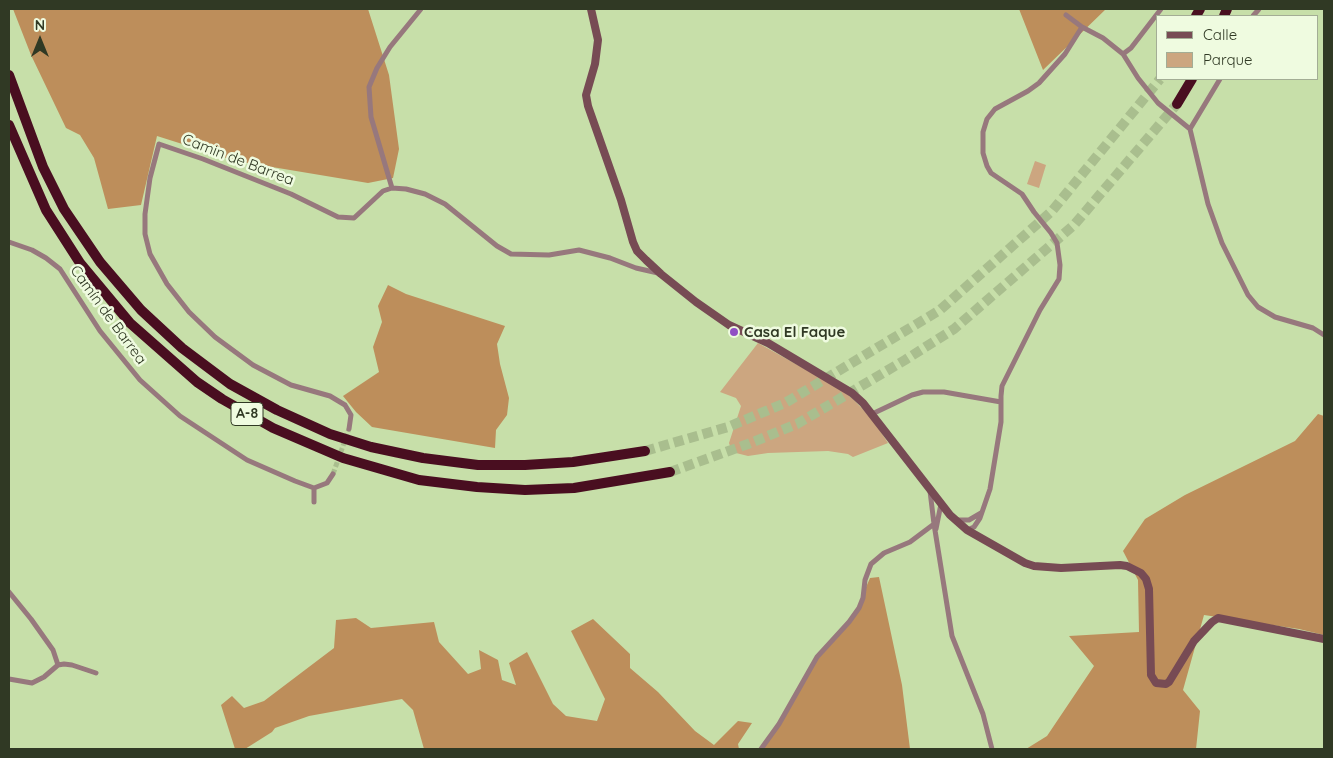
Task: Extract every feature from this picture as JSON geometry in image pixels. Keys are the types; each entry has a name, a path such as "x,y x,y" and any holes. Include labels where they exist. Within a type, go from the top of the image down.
{"highway":[{"name":"A-8","path":"9,75 43,167 64,208 100,262 141,310 182,348 230,384 277,410 330,434 370,447 423,458 478,465 525,465 573,462 645,451"},
{"path":"1177,104 1191,80"},
{"name":"A-8","path":"9,125 46,210 80,263 130,323 197,382 272,428 327,453 362,464 419,480 477,487 525,490 574,488 670,472"}],"street":[{"path":"421,9 390,47 377,68 369,87 371,117 392,188 406,189 424,194 445,204 497,246 511,254 549,255 580,250 661,274"},
{"path":"591,9 598,40 595,64 586,95 588,106 621,200 633,242 637,251 661,274 696,302 730,325 768,343 842,386 863,403 941,504 967,530 1034,566 1061,568 1120,565 1127,566 1141,573 1146,579 1149,590 1151,674 1156,683 1166,684 1170,682 1194,640 1218,618 1324,639"},
{"path":"1066,15 1082,27 1103,38 1123,54 1138,78 1158,103 1190,129 1208,204 1222,243 1248,296 1258,307 1276,316 1313,328 1324,335"},
{"path":"1123,54 1131,48 1156,16"},
{"path":"967,530 974,527 980,518 990,489 1001,422 1002,386 1040,310 1060,279 1060,254 1057,243 1022,194 992,173 987,166 983,153 983,132 987,119 995,109 1039,83 1065,54 1082,27"},
{"path":"1190,129 1219,80"},
{"name":"Camin de Barrea","path":"349,429 351,415 345,405 330,396 292,385 253,365 215,337 189,312 167,284 150,254 145,234 145,214 150,178 159,144 202,158 291,194 346,219 354,218 383,191 392,188"},
{"name":"Camín de Barrea","path":"9,242 32,250 60,269 100,331 140,380 180,416 248,460 314,488"},
{"path":"872,414 912,395 923,392 944,392 1001,402"},
{"path":"314,502 314,488 327,483 333,474"},
{"path":"930,488 936,523"},
{"path":"933,514 937,506 941,504"},
{"path":"941,504 936,523 936,532 952,636 986,723 992,749"},
{"path":"761,749 779,724 817,657 850,622 859,608 863,598 864,580 871,564 884,553 910,542 943,517 968,520 981,513"},
{"path":"967,530 968,525 975,517"},
{"path":"9,592 53,650 58,665"},
{"path":"9,679 32,683 44,677 58,665 72,665 96,673"}],"green space":[{"path":"1035,161 1046,165 1039,188 1027,184"},
{"path":"758,343 850,396 873,420 888,443 853,457 848,454 828,451 768,453 748,456 732,452 729,443 741,406 736,398 720,392"}],"shaded area":[{"path":"13,9 368,9 389,75 399,149 393,178 368,183 236,161 157,136 141,205 108,209 94,158 80,135 66,128 31,55"},
{"path":"1019,9 1106,9 1043,70"},
{"path":"388,285 406,294 505,326 497,344 509,398 507,415 496,430 495,448 372,427 343,396 379,372 373,347 382,322 378,306"},
{"path":"1318,414 1324,416 1324,635 1299,629 1204,615 1183,690 1200,711 1196,749 1026,749 1047,736 1094,666 1069,636 1139,632 1138,580 1123,551 1145,519 1185,495 1295,441"},
{"path":"879,577 902,685 910,749 763,749 815,662 851,622 870,578"},
{"path":"356,618 371,628 434,622 439,642 468,674 481,669 479,650 498,660 502,680 516,685 509,663 527,652 553,704 566,716 597,721 605,699 571,631 593,619 630,654 630,668 658,692 695,731 714,745 738,721 752,723 738,744 739,749 424,749 413,710 402,699 309,716 275,728 272,732 245,749 235,749 221,705 232,696 244,708 264,701 334,648 336,620"}],"tunnel":[{"path":"645,451 728,427 785,403 940,310 1052,211 1159,80"},
{"path":"670,472 797,424 954,329 1074,225 1177,104"},
{"path":"333,474 349,429"}],"place":[{"name":"Casa El Faque","path":"734,332"}]}
